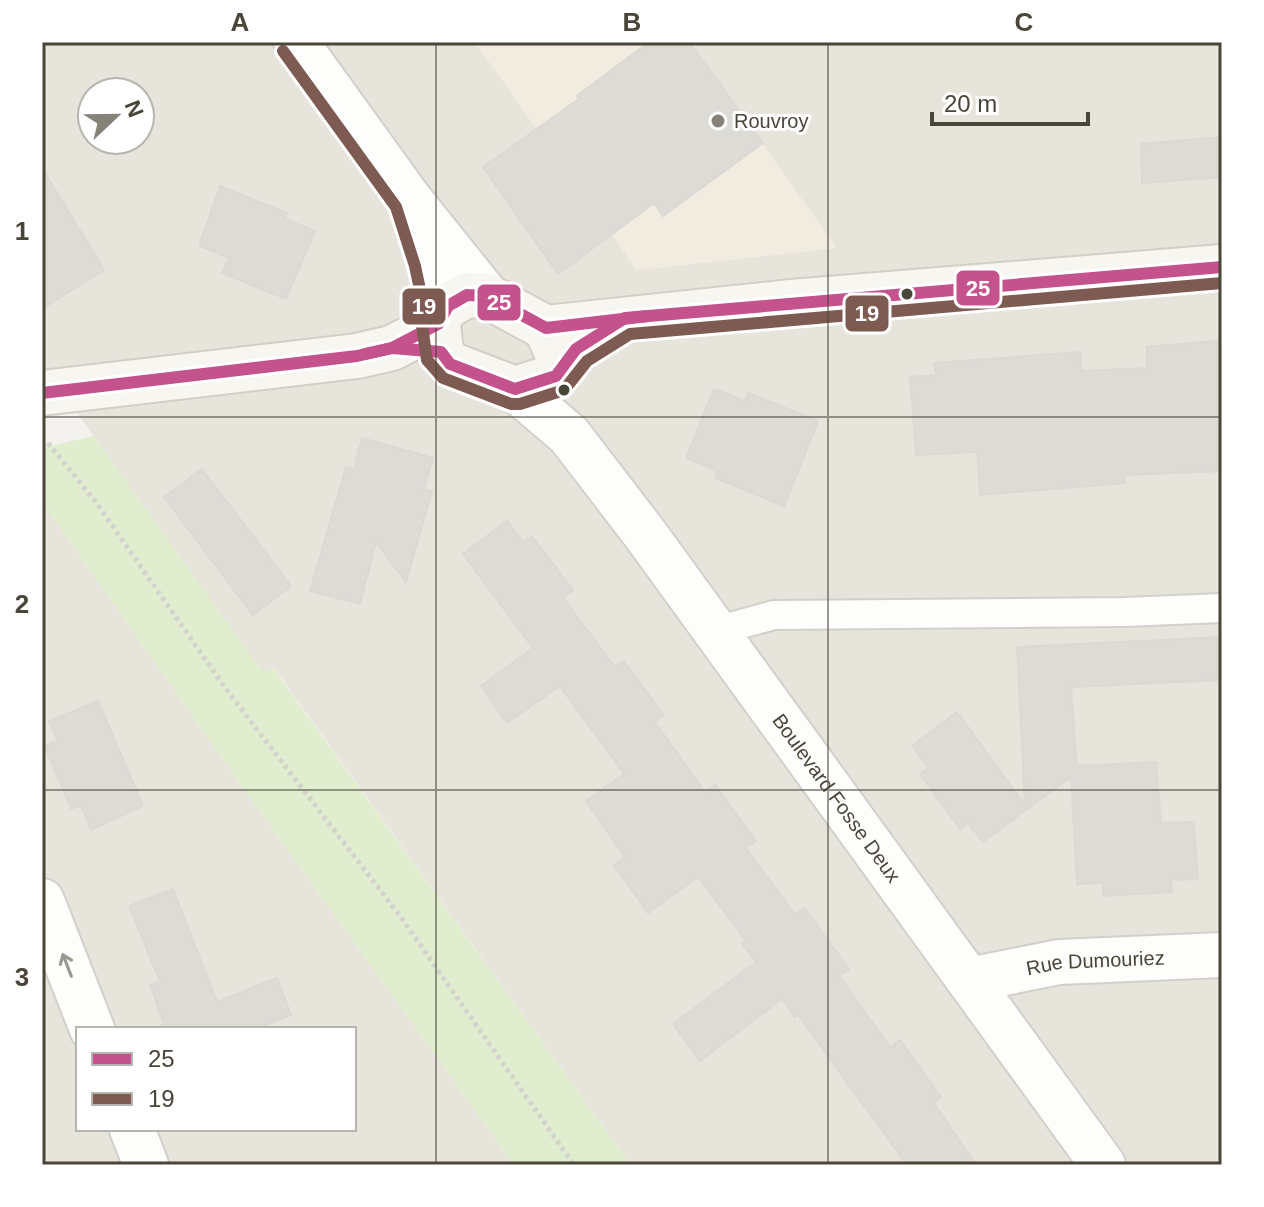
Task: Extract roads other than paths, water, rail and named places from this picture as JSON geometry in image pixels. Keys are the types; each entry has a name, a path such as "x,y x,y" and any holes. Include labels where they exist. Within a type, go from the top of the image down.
{"street":[{"path":"296,42 410,200 487,296 554,355"},
{"path":"410,200 430,262 440,330 450,364 515,389 554,355 625,318 1222,267"},
{"path":"440,330 448,306 467,295 487,296"},
{"path":"42,393 357,356 392,348 440,330"},
{"name":"Boulevard Fosse Deux","path":"554,355 569,435"},
{"name":"Boulevard Fosse Deux","path":"515,389 569,435 716,631 1103,1165"},
{"path":"42,901 91,1027"},
{"name":"Rue Dumouriez","path":"969,980 1059,962 1222,955"},
{"path":"133,1131 146,1165"}],"lane":[{"path":"716,631 774,615 1125,612 1222,608"}],"place":[{"name":"Rouvroy","path":"718,121"}]}
